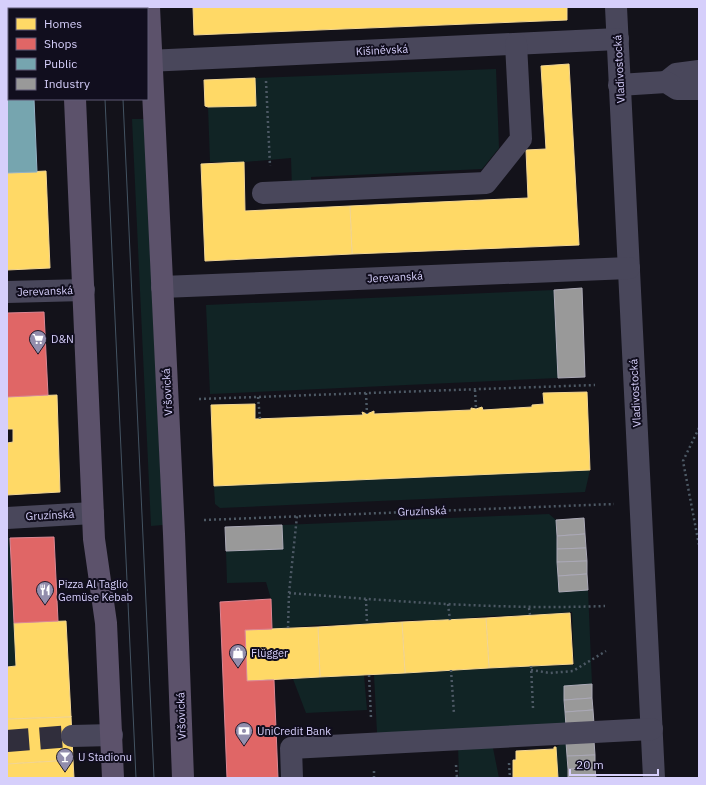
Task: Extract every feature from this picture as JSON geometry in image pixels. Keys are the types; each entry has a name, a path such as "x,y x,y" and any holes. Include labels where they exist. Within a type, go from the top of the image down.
{"main road":[{"name":"Vršovická","path":"149,7 150,61 174,526 183,778"},
{"path":"75,100 94,539 106,624 113,778"}],"street":[{"name":"Vladivostocká","path":"616,7 654,778"},
{"name":"Kišiněvská","path":"150,61 618,39"},
{"path":"263,193 486,183 521,139 516,44"},
{"path":"620,85 666,82 676,74 699,71"},
{"path":"666,82 677,89 699,90"},
{"name":"Jerevanská","path":"162,287 629,268"},
{"name":"Jerevanská","path":"7,292 84,290"},
{"name":"Gruzínská","path":"7,518 93,513"},
{"path":"292,778 291,748 652,729"},
{"path":"72,736 112,735"}],"path":[{"path":"266,74 269,159"},
{"path":"199,399 595,385"},
{"path":"475,390 476,409"},
{"path":"366,393 367,414"},
{"path":"258,397 260,419"},
{"path":"699,428 684,461 699,545"},
{"name":"Gruzínská","path":"204,520 640,503"},
{"path":"288,628 289,593 297,516"},
{"path":"289,593 529,608 605,606"},
{"path":"366,599 367,624"},
{"path":"448,604 450,620"},
{"path":"529,608 530,615"},
{"path":"531,670 550,673 573,670 606,651"},
{"path":"531,666 535,735"}],"green space":[{"path":"496,69 499,148 482,169 311,177 312,188 292,189 291,158 244,162 210,162 208,107 256,106 255,78"},
{"path":"132,119 144,119 163,525 151,526"},
{"path":"554,290 558,378 210,394 206,305"},
{"path":"590,470 585,492 220,508 215,504 214,486"},
{"path":"549,514 556,520 559,591 588,590 592,684 564,700 566,726 377,733 374,675 574,665 572,612 487,616 450,620 402,620 367,624 318,625 272,629 271,599 266,582 227,583 226,551 283,549 282,525"},
{"path":"7,538 11,538 16,666 7,666"},
{"path":"364,675 367,710 306,713 293,679"},
{"path":"566,742 568,778 558,778 556,747"},
{"path":"492,743 499,778 429,778 459,777 458,745"}],"building: Homes":[{"path":"7,7 39,7 8,8 7,45"},
{"path":"193,7 567,7 567,20 194,35"},
{"path":"569,64 579,245 352,254 350,206 528,198 526,150 546,149 541,66"},
{"path":"255,78 256,106 205,106 204,80"},
{"path":"244,162 245,211 350,206 352,254 205,261 201,164"},
{"path":"46,171 50,268 7,270 7,173"},
{"path":"587,392 590,470 214,486 211,405 255,404 255,419 363,415 362,412 367,414 374,411 374,414 471,410 471,408 476,409 482,407 483,410 532,407 532,405 544,404 543,393"},
{"path":"57,395 60,492 7,495 7,443 13,442 13,429 8,429 7,397"},
{"path":"570,613 573,664 489,668 486,618"},
{"path":"486,618 489,668 405,673 402,622"},
{"path":"66,621 71,717 7,719 7,667 16,666 14,623"},
{"path":"402,622 405,673 320,677 318,627"},
{"path":"318,627 320,677 247,681 245,630"},
{"path":"71,716 73,760 7,764 7,719 71,717"},
{"path":"554,747 556,747 558,778 513,778 513,760 516,760 516,751 554,749"},
{"path":"73,760 74,778 7,778 7,764"}],"building: Shops":[{"path":"44,312 48,395 7,397 7,313"},
{"path":"54,537 58,621 14,623 10,538"},
{"path":"271,599 272,629 245,630 247,681 274,680 278,778 227,778 220,602"}],"building: Public":[{"path":"8,91 8,100 34,100 37,172 7,173"}],"building: Industry":[{"path":"582,288 585,377 558,378 554,290"},
{"path":"584,518 585,534 557,536 556,520"},
{"path":"282,525 283,549 226,551 225,527"},
{"path":"585,534 586,548 557,549 557,536"},
{"path":"586,548 587,561 557,562 557,549"},
{"path":"587,561 587,574 558,576 557,562"},
{"path":"587,574 588,590 559,592 558,576"},
{"path":"592,684 592,698 564,700 564,686"},
{"path":"592,698 593,710 565,712 564,700"},
{"path":"593,710 594,724 566,726 565,712"},
{"path":"594,741 595,755 567,756 566,742"},
{"path":"595,755 595,768 568,769 567,756"},
{"path":"595,768 596,778 568,778 568,769"}],"tunnel":[{"path":"7,741 72,736"}],"tram line":[{"path":"105,100 136,778"},
{"path":"123,100 154,778"}],"place":[{"name":"D&N","path":"38,354"},
{"name":"Pizza Al Taglio Gemüse Kebab","path":"45,605"},
{"name":"Flügger","path":"238,668"},
{"name":"UniCredit Bank","path":"244,746"},
{"name":"U Stadionu","path":"65,772"}]}
